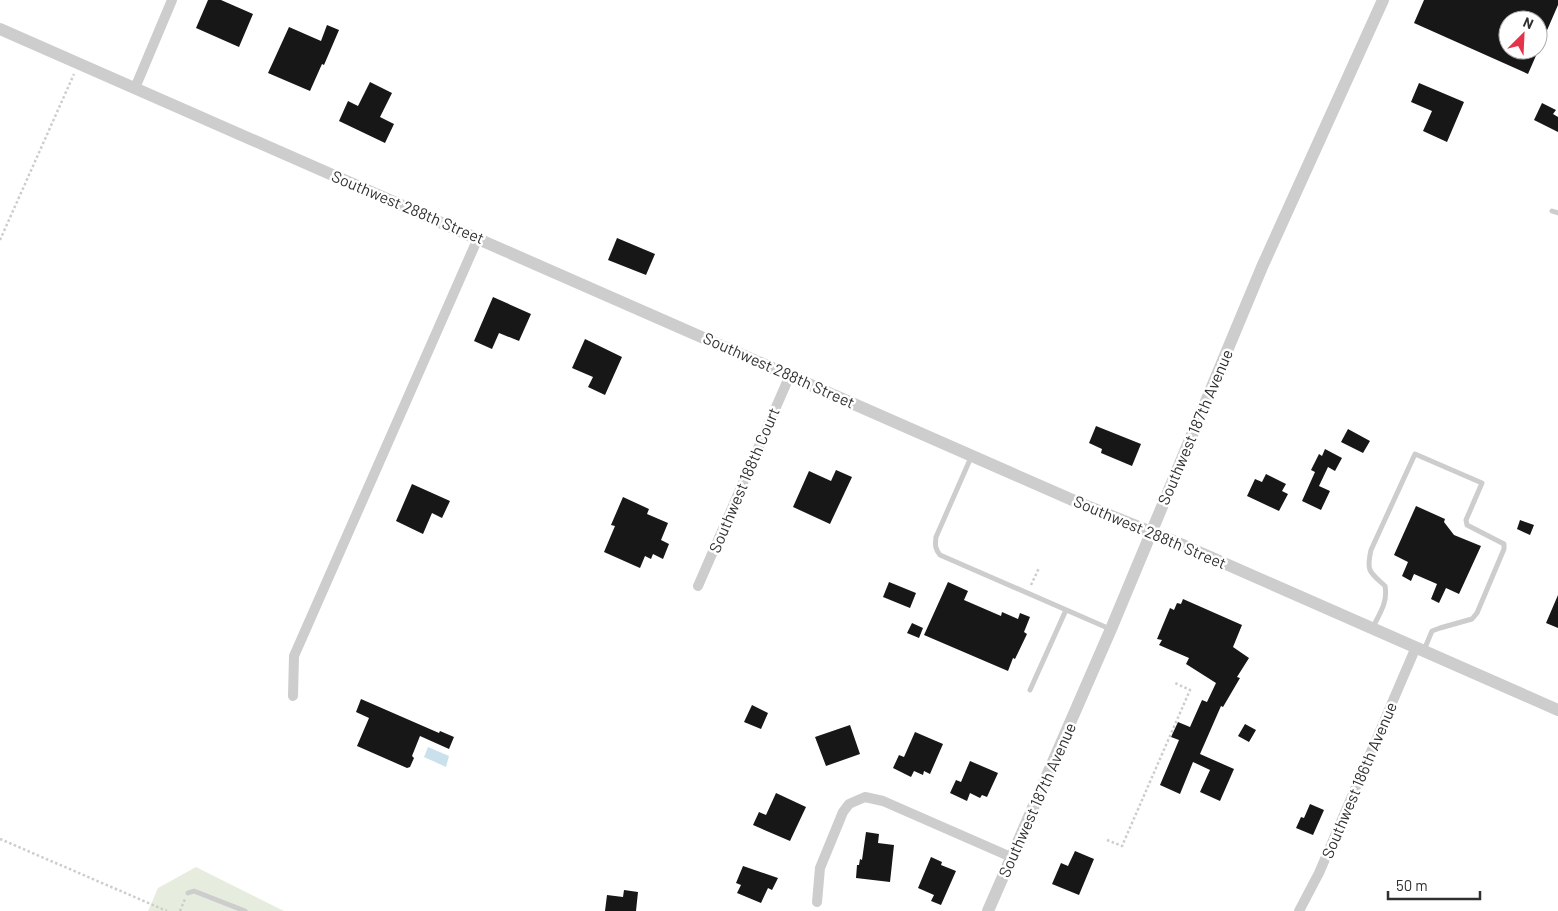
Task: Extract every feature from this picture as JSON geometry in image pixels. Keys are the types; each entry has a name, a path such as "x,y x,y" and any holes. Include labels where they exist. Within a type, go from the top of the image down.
{"street":[{"path":"135,88 172,0"},
{"name":"Southwest 187th Avenue","path":"988,911 1111,629 1262,267 1383,0"},
{"name":"Southwest 288th Street","path":"0,29 1558,710"},
{"path":"293,696 294,656 478,238"},
{"name":"Southwest 188th Court","path":"698,586 790,375"},
{"name":"Southwest 186th Avenue","path":"1299,911 1319,873 1420,649"},
{"path":"817,902 820,868 838,822 849,804 865,797 883,801 1011,857"}],"lane":[{"path":"1372,628 1386,602 1387,595 1385,586 1374,578 1371,572 1369,566 1371,550 1415,454 1482,483 1466,520 1467,525 1504,544 1504,549 1477,613 1472,619 1432,631 1420,649"},
{"path":"972,455 936,537 936,550 940,555 1111,629"},
{"path":"1030,690 1066,610"},
{"path":"188,893 194,892 245,911"}],"path":[{"path":"0,240 78,63"},
{"path":"1027,593 1038,568"},
{"path":"1106,840 1122,846 1130,829 1190,690 1175,684"},
{"path":"0,839 167,911"},
{"path":"180,911 188,893"}],"green space":[{"path":"196,867 284,911 148,911 158,888"}],"water":[{"path":"428,747 449,756 446,767 424,757"}],"building":[{"path":"208,0 221,0 253,14 239,47 196,28"},
{"path":"1424,0 1558,0 1558,5 1548,28 1548,10 1498,10 1498,60 1534,60 1528,74 1414,23"},
{"path":"327,25 339,30 310,91 268,73 289,27 321,41"},
{"path":"370,82 392,93 380,117 394,124 385,143 339,121 348,101 358,106"},
{"path":"1419,83 1464,102 1447,142 1423,131 1432,111 1411,102"},
{"path":"1542,103 1556,110 1553,114 1558,117 1558,132 1534,120"},
{"path":"617,238 655,254 646,275 608,260"},
{"path":"493,297 531,314 519,341 499,333 492,349 474,341"},
{"path":"585,339 622,357 605,395 588,387 593,377 572,368"},
{"path":"1096,426 1141,444 1132,466 1101,453 1102,449 1089,443"},
{"path":"1348,429 1370,441 1363,453 1341,442"},
{"path":"1325,449 1342,458 1335,471 1328,467 1319,486 1330,491 1321,510 1302,501 1315,472 1311,470 1319,454 1322,456"},
{"path":"836,470 852,477 830,524 793,507 809,471 831,481"},
{"path":"1266,474 1286,484 1282,491 1288,494 1279,511 1247,496 1255,479 1262,482"},
{"path":"412,484 450,501 442,518 432,513 423,534 396,521"},
{"path":"623,497 649,509 647,514 668,523 661,540 669,544 663,559 653,554 651,559 645,556 640,568 604,552 615,526 611,525"},
{"path":"1416,506 1445,519 1444,522 1454,535 1481,546 1459,594 1446,588 1439,603 1431,599 1437,584 1414,574 1411,581 1402,576 1408,562 1394,555"},
{"path":"1520,520 1534,525 1530,535 1517,529"},
{"path":"889,582 916,593 910,608 883,597"},
{"path":"948,582 968,591 964,600 1001,616 1002,612 1018,619 1020,613 1030,617 1024,632 1027,634 1008,671 924,635"},
{"path":"1558,595 1558,628 1546,623"},
{"path":"1183,599 1242,625 1233,647 1249,658 1237,677 1240,678 1223,707 1221,706 1200,754 1234,769 1220,801 1200,792 1210,770 1193,762 1180,794 1160,785 1179,740 1171,737 1178,722 1190,727 1202,700 1207,702 1216,683 1186,664 1189,658 1159,645 1162,640 1157,639 1170,608 1174,610 1177,603 1181,604"},
{"path":"912,623 923,628 919,638 907,633"},
{"path":"361,699 439,733 440,731 454,737 449,749 420,736 412,756 414,758 410,767 407,768 357,746 369,718 356,712"},
{"path":"752,705 768,713 761,729 744,722"},
{"path":"1245,724 1256,730 1249,742 1238,736"},
{"path":"850,725 860,754 826,766 815,737"},
{"path":"915,732 943,744 930,774 924,771 923,775 914,771 911,777 893,768 899,755 904,757"},
{"path":"970,761 998,773 987,797 982,795 980,798 970,793 967,801 950,793 956,780 961,782"},
{"path":"776,793 806,807 790,841 753,825 759,812 766,815"},
{"path":"1310,804 1324,810 1313,835 1296,828 1301,817 1304,818"},
{"path":"866,832 879,834 878,843 894,845 890,882 856,878 857,865 859,865 860,859 862,860"},
{"path":"1075,851 1094,859 1079,895 1052,884 1061,863 1068,866"},
{"path":"931,857 942,862 941,865 956,871 941,905 931,901 934,895 918,888"},
{"path":"743,866 778,878 772,890 768,888 761,903 737,893 741,885 736,883"},
{"path":"624,890 638,892 636,911 605,911 607,895 623,897"}]}
